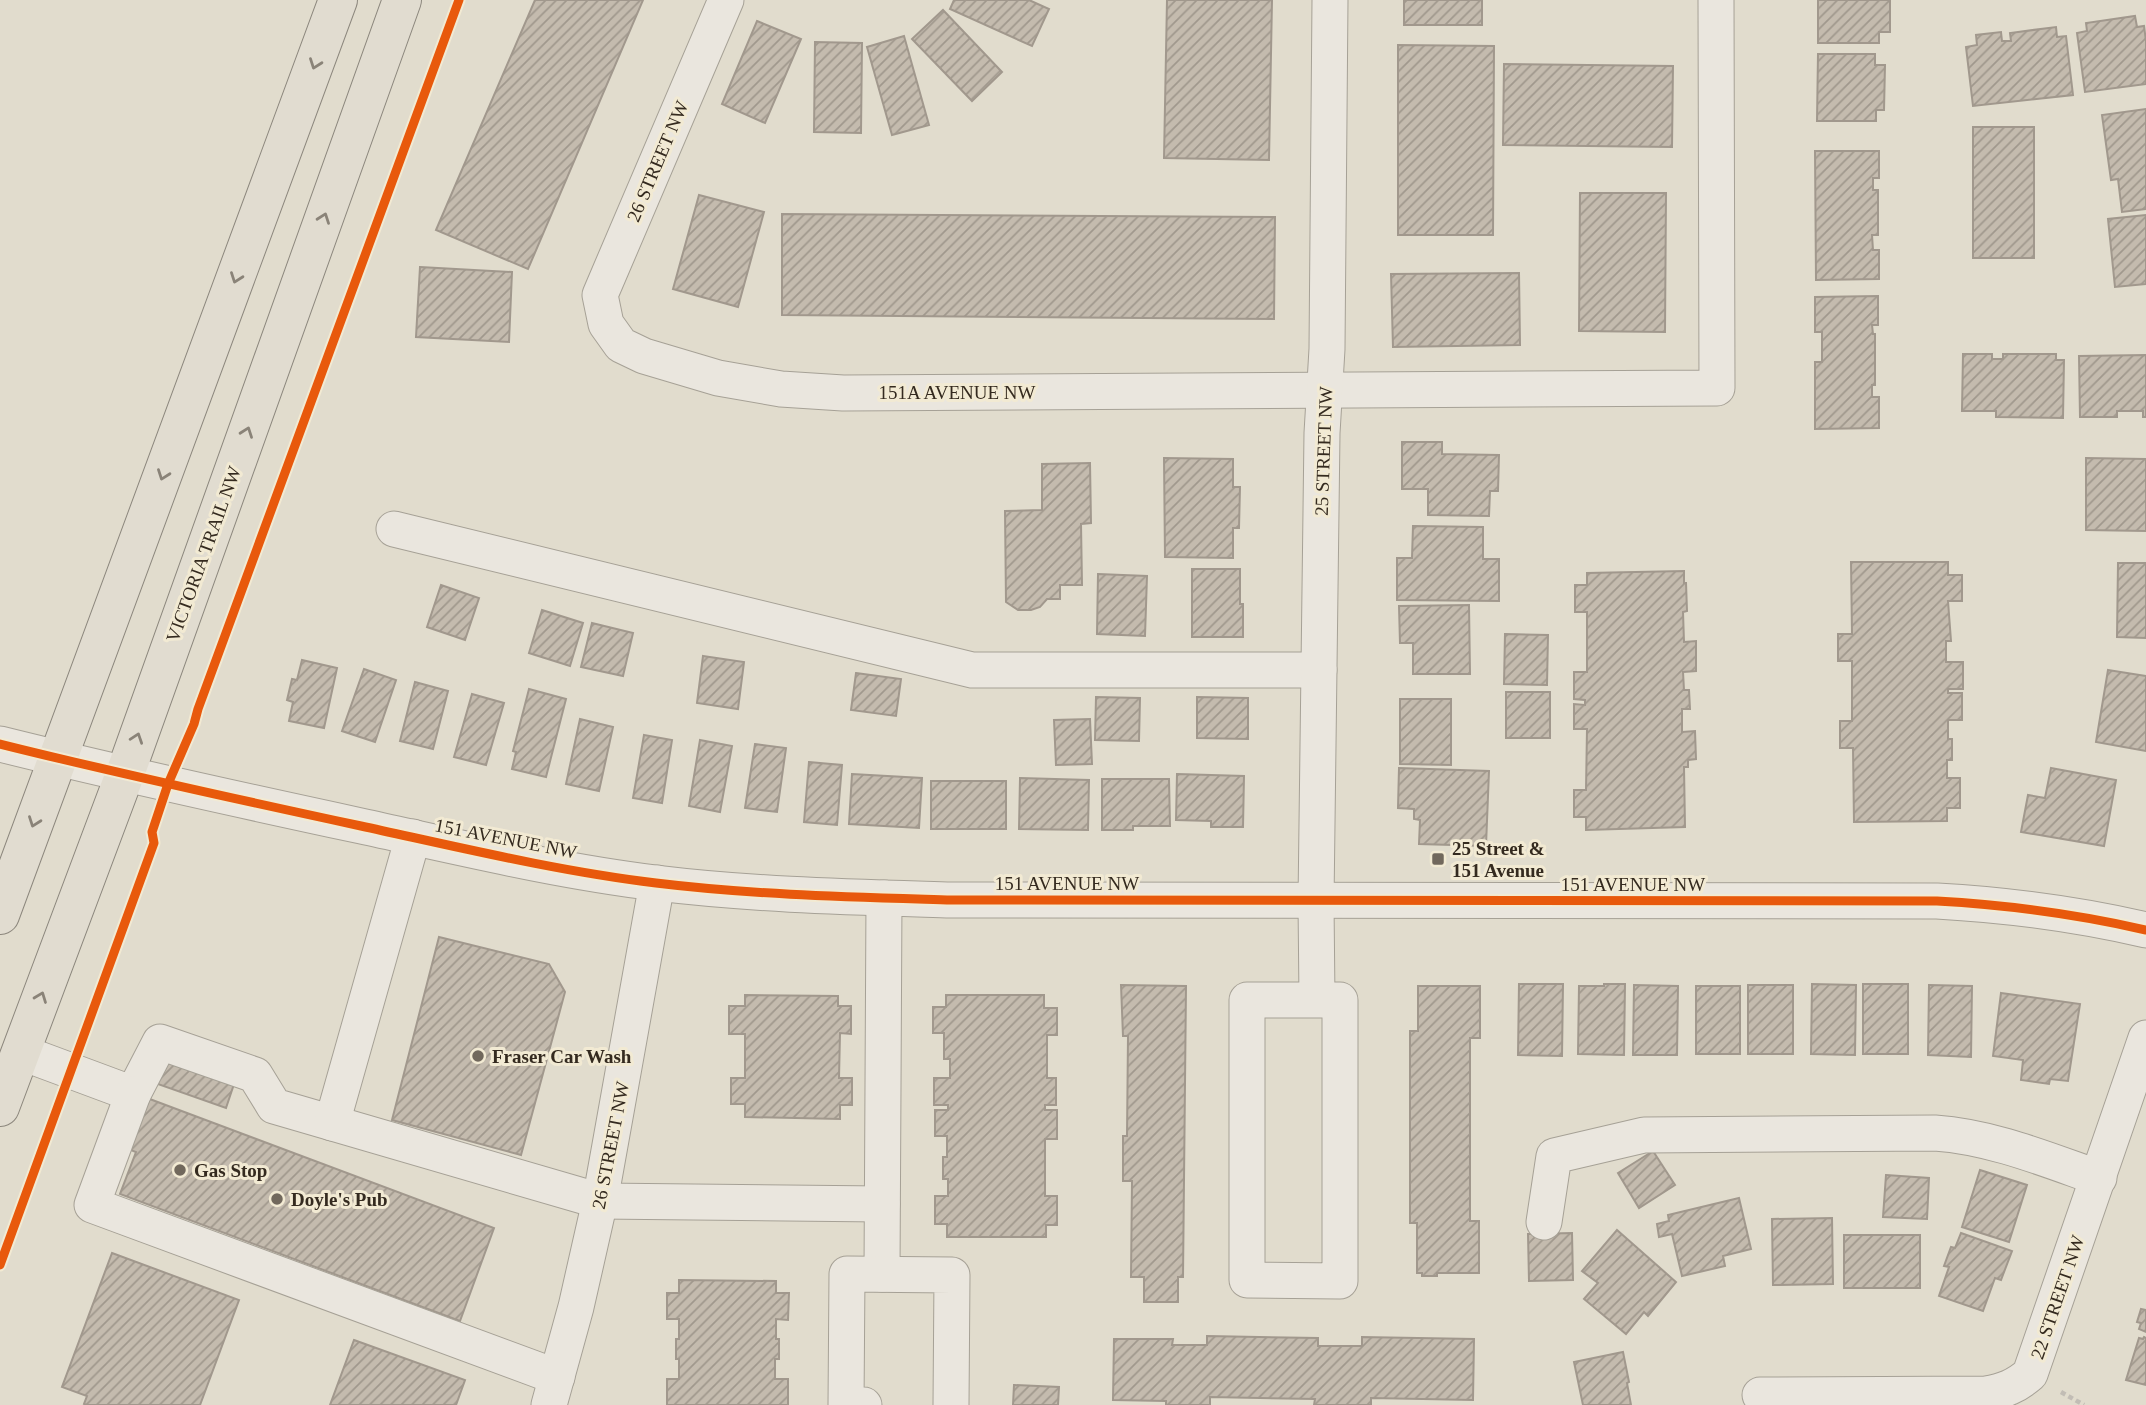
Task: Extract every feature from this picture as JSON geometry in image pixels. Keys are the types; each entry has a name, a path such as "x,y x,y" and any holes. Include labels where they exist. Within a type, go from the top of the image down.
{"main road":[{"path":"0,915 338,0"},
{"name":"VICTORIA TRAIL NW","path":"0,1107 125,774 402,0"}],"street":[{"name":"26 STREET NW","path":"606,324 600,295 726,0"},
{"name":"25 STREET NW","path":"1317,1000 1322,433 1327,349 1330,0"},
{"name":"151A AVENUE NW","path":"606,324 621,345 644,356 718,378 780,389 843,393 1717,388 1716,0"},
{"path":"394,529 972,670 1319,670"},
{"name":"151 AVENUE NW","path":"0,744 412,837 597,874 657,883 776,893 884,898 1316,902 1937,901 2055,911 2146,930"},
{"path":"332,1123 412,837"},
{"name":"26 STREET NW","path":"553,1391 576,1307 600,1201 657,883"},
{"path":"882,1274 884,898"},
{"path":"1247,1000 1317,1000 1340,1000 1340,1281 1247,1280 1247,1000"},
{"name":"22 STREET NW","path":"1760,1395 1986,1394 2003,1391 2030,1374 2146,1038"},
{"path":"553,1391 92,1205 133,1094 160,1042 255,1075 274,1106 600,1201 882,1203"},
{"path":"20,1052 133,1094"},
{"path":"1544,1222 1554,1156 1644,1135 1961,1135 1987,1140 2099,1178"},
{"path":"864,1405 846,1405 847,1274 952,1275 951,1405"}],"building":[{"path":"535,0 643,0 528,269 436,230"},
{"path":"954,0 1029,0 1049,9 1032,46 950,9"},
{"path":"1167,0 1272,0 1269,160 1164,158"},
{"path":"1404,0 1482,0 1482,25 1404,25"},
{"path":"1818,0 1890,0 1890,32 1879,32 1879,43 1818,43"},
{"path":"943,10 1002,72 972,101 912,39"},
{"path":"2135,16 2137,27 2144,26 2146,84 2085,92 2077,33 2087,31 2086,23"},
{"path":"757,21 801,39 765,123 722,104"},
{"path":"2056,27 2057,37 2066,36 2073,95 1973,106 1966,47 1977,45 1976,35 2001,32 2002,41 2011,41 2010,33"},
{"path":"904,36 929,125 892,135 867,47"},
{"path":"815,42 862,43 861,133 814,132"},
{"path":"1398,45 1494,46 1493,235 1398,235"},
{"path":"1818,54 1875,54 1875,65 1885,65 1884,110 1876,110 1876,121 1817,121"},
{"path":"1504,64 1673,66 1672,147 1503,145"},
{"path":"2146,109 2146,209 2122,212 2118,179 2111,180 2102,115"},
{"path":"1973,127 2034,127 2034,258 1973,258"},
{"path":"1815,151 1879,151 1879,178 1873,178 1873,190 1878,190 1878,235 1872,235 1873,250 1879,250 1879,279 1816,280"},
{"path":"1580,193 1666,193 1665,332 1579,331"},
{"path":"699,195 764,212 738,307 673,289"},
{"path":"782,214 1275,217 1274,319 782,315"},
{"path":"2146,215 2146,284 2115,287 2108,219"},
{"path":"420,267 512,272 509,342 416,337"},
{"path":"1519,273 1520,345 1393,347 1391,274"},
{"path":"1878,296 1878,325 1872,325 1875,334 1875,385 1872,385 1872,397 1879,397 1879,428 1815,429 1815,362 1822,362 1822,332 1815,332 1815,297"},
{"path":"1963,354 1992,354 1992,359 2003,359 2003,354 2056,354 2056,360 2064,360 2063,418 1996,417 1996,411 1962,411"},
{"path":"2146,355 2146,417 2143,417 2143,411 2117,411 2117,417 2080,417 2079,356"},
{"path":"1402,442 1442,442 1442,454 1499,455 1498,491 1490,491 1489,516 1428,515 1428,489 1402,489"},
{"path":"1164,458 1233,459 1233,487 1240,487 1239,528 1233,528 1233,558 1165,557"},
{"path":"2086,458 2146,459 2146,531 2086,530"},
{"path":"1090,463 1091,523 1081,524 1082,585 1060,585 1060,599 1047,599 1040,607 1031,610 1018,610 1006,602 1005,511 1042,510 1042,464"},
{"path":"1413,526 1483,527 1483,559 1499,559 1499,601 1397,600 1397,558 1412,558"},
{"path":"1851,562 1948,562 1948,575 1962,575 1962,601 1948,601 1951,641 1946,641 1946,662 1963,662 1963,689 1948,689 1948,693 1962,693 1962,720 1948,720 1952,760 1947,760 1947,778 1960,778 1960,808 1947,808 1947,821 1854,822 1853,748 1840,748 1840,721 1852,721 1852,661 1838,661 1838,634 1852,634"},
{"path":"2118,563 2146,563 2146,638 2117,637"},
{"path":"1192,569 1240,569 1243,637 1192,637"},
{"path":"1684,571 1687,611 1683,612 1684,642 1696,641 1696,671 1683,672 1684,690 1689,690 1690,709 1682,709 1682,732 1695,731 1696,759 1688,760 1688,767 1684,767 1685,827 1586,830 1586,817 1574,817 1574,790 1586,790 1587,729 1574,729 1574,704 1585,705 1585,700 1574,699 1574,672 1587,672 1587,612 1575,612 1575,585 1587,585 1587,573"},
{"path":"1098,574 1147,576 1145,636 1097,634"},
{"path":"441,585 479,598 465,640 427,627"},
{"path":"1469,605 1470,674 1413,674 1413,643 1400,643 1399,606"},
{"path":"542,610 583,623 570,666 529,653"},
{"path":"592,623 633,633 623,676 581,667"},
{"path":"1505,634 1548,635 1547,685 1504,684"},
{"path":"703,656 744,662 738,709 697,703"},
{"path":"302,660 337,668 324,728 289,721 293,702 287,700 292,679 297,680"},
{"path":"364,669 396,680 375,742 342,731"},
{"path":"2108,670 2146,676 2146,751 2096,742"},
{"path":"856,673 901,679 896,716 851,710"},
{"path":"415,682 448,691 433,749 400,741"},
{"path":"529,689 566,699 546,777 512,769 516,752 513,751"},
{"path":"1506,692 1550,692 1550,738 1506,738"},
{"path":"472,694 504,703 486,765 454,757"},
{"path":"1096,697 1140,698 1139,741 1095,740"},
{"path":"1197,697 1248,698 1248,739 1197,738"},
{"path":"1400,699 1451,699 1451,765 1400,764"},
{"path":"580,719 613,727 599,791 566,784"},
{"path":"1090,719 1092,764 1056,765 1054,720"},
{"path":"644,735 672,740 662,803 633,798"},
{"path":"700,740 732,746 720,812 689,806"},
{"path":"755,744 786,748 777,812 745,808"},
{"path":"809,762 842,765 837,825 804,822"},
{"path":"1399,768 1489,771 1486,846 1419,844 1420,820 1414,819 1414,809 1398,808"},
{"path":"2051,768 2116,780 2104,846 2021,832 2028,795 2045,798"},
{"path":"852,774 922,778 919,828 849,824"},
{"path":"1177,774 1244,776 1243,827 1211,827 1211,821 1176,820"},
{"path":"1020,778 1089,780 1088,830 1019,829"},
{"path":"1102,779 1169,779 1170,826 1133,826 1133,830 1102,830"},
{"path":"931,781 1006,781 1006,829 931,829"},
{"name":"Fraser Car Wash","path":"439,937 549,964 565,992 521,1155 392,1120"},
{"path":"1519,984 1563,984 1562,1056 1518,1055"},
{"path":"1625,984 1624,1055 1578,1054 1579,986"},
{"path":"1812,984 1856,985 1855,1055 1811,1054"},
{"path":"1863,984 1908,984 1908,1054 1863,1054"},
{"path":"1121,985 1186,986 1183,1277 1178,1277 1178,1302 1144,1302 1144,1277 1131,1277 1132,1181 1123,1181 1123,1136 1127,1136 1128,1036 1123,1036"},
{"path":"1634,985 1678,986 1677,1055 1633,1055"},
{"path":"1748,985 1793,985 1793,1054 1748,1054"},
{"path":"1929,985 1972,986 1971,1057 1928,1055"},
{"path":"1418,986 1480,986 1480,1038 1470,1038 1470,1221 1479,1221 1479,1273 1437,1273 1437,1276 1422,1276 1422,1273 1417,1273 1417,1223 1410,1223 1410,1031 1418,1031"},
{"path":"1696,986 1740,986 1740,1054 1696,1054"},
{"path":"2001,993 2080,1004 2068,1081 2050,1079 2049,1084 2021,1080 2023,1060 1993,1056"},
{"path":"745,995 838,996 838,1006 851,1006 851,1034 840,1033 839,1078 852,1078 852,1105 840,1105 840,1119 745,1117 745,1104 731,1104 731,1078 745,1078 745,1034 729,1034 729,1006 745,1006"},
{"path":"946,995 1044,995 1044,1008 1057,1008 1057,1035 1047,1035 1047,1078 1056,1078 1056,1105 1045,1105 1045,1110 1057,1110 1057,1139 1045,1139 1045,1196 1057,1196 1057,1225 1046,1225 1046,1237 947,1237 947,1224 935,1224 935,1196 948,1196 948,1179 943,1179 947,1136 935,1136 935,1110 948,1110 948,1105 934,1105 934,1078 950,1078 950,1059 944,1059 944,1033 933,1033 933,1007 946,1007"},
{"name":"Gas Stop","path":"163,1052 236,1078 226,1108 152,1082"},
{"path":"147,1098 494,1228 460,1321 120,1194 136,1152 128,1149"},
{"path":"1653,1151 1675,1185 1639,1208 1618,1173"},
{"path":"1980,1170 2027,1185 2009,1242 1962,1227"},
{"path":"1886,1175 1929,1178 1927,1219 1883,1217"},
{"path":"1739,1198 1751,1249 1723,1256 1725,1266 1682,1276 1672,1234 1659,1237 1657,1224 1669,1221 1668,1215"},
{"path":"1832,1218 1833,1284 1773,1285 1772,1219"},
{"path":"1617,1230 1676,1282 1648,1316 1644,1312 1626,1334 1584,1299 1598,1283 1582,1271"},
{"path":"1572,1233 1573,1280 1529,1281 1528,1234"},
{"path":"1961,1233 2012,1251 2001,1280 1995,1278 1983,1311 1939,1296 1949,1267 1944,1266 1951,1247 1955,1248"},
{"path":"1844,1235 1920,1235 1920,1288 1844,1288"},
{"path":"112,1253 239,1300 200,1405 87,1405 84,1404 87,1396 62,1387"},
{"path":"679,1280 776,1281 776,1293 789,1293 788,1320 776,1319 779,1359 775,1359 775,1379 788,1379 788,1405 667,1405 667,1379 679,1379 676,1339 679,1339 679,1319 667,1319 667,1293 679,1293"},
{"path":"2141,1309 2146,1310 2146,1332 2139,1329 2141,1323 2137,1322"},
{"path":"1207,1336 1318,1338 1318,1346 1362,1346 1362,1337 1474,1339 1473,1400 1371,1398 1371,1405 1314,1405 1315,1399 1210,1397 1210,1405 1166,1405 1166,1401 1113,1400 1114,1339 1173,1339 1172,1345 1207,1345"},
{"path":"2144,1337 2146,1385 2126,1380 2139,1338"},
{"path":"354,1340 465,1380 456,1405 330,1405"},
{"path":"1623,1352 1631,1405 1583,1405 1574,1362"},
{"path":"1014,1385 1059,1387 1058,1405 1013,1405"}],"cycle path":[{"path":"0,1265 154,843 152,832 168,784 194,724 459,0"},
{"path":"0,744 508,858 619,878 730,890 952,900 1937,901 2042,911 2146,930"}],"place":[{"name":"25 Street & 151 Avenue","path":"1438,859"},
{"name":"Fraser Car Wash","path":"478,1056"},
{"name":"Gas Stop","path":"180,1170"},
{"name":"Doyle's Pub","path":"277,1199"}]}
